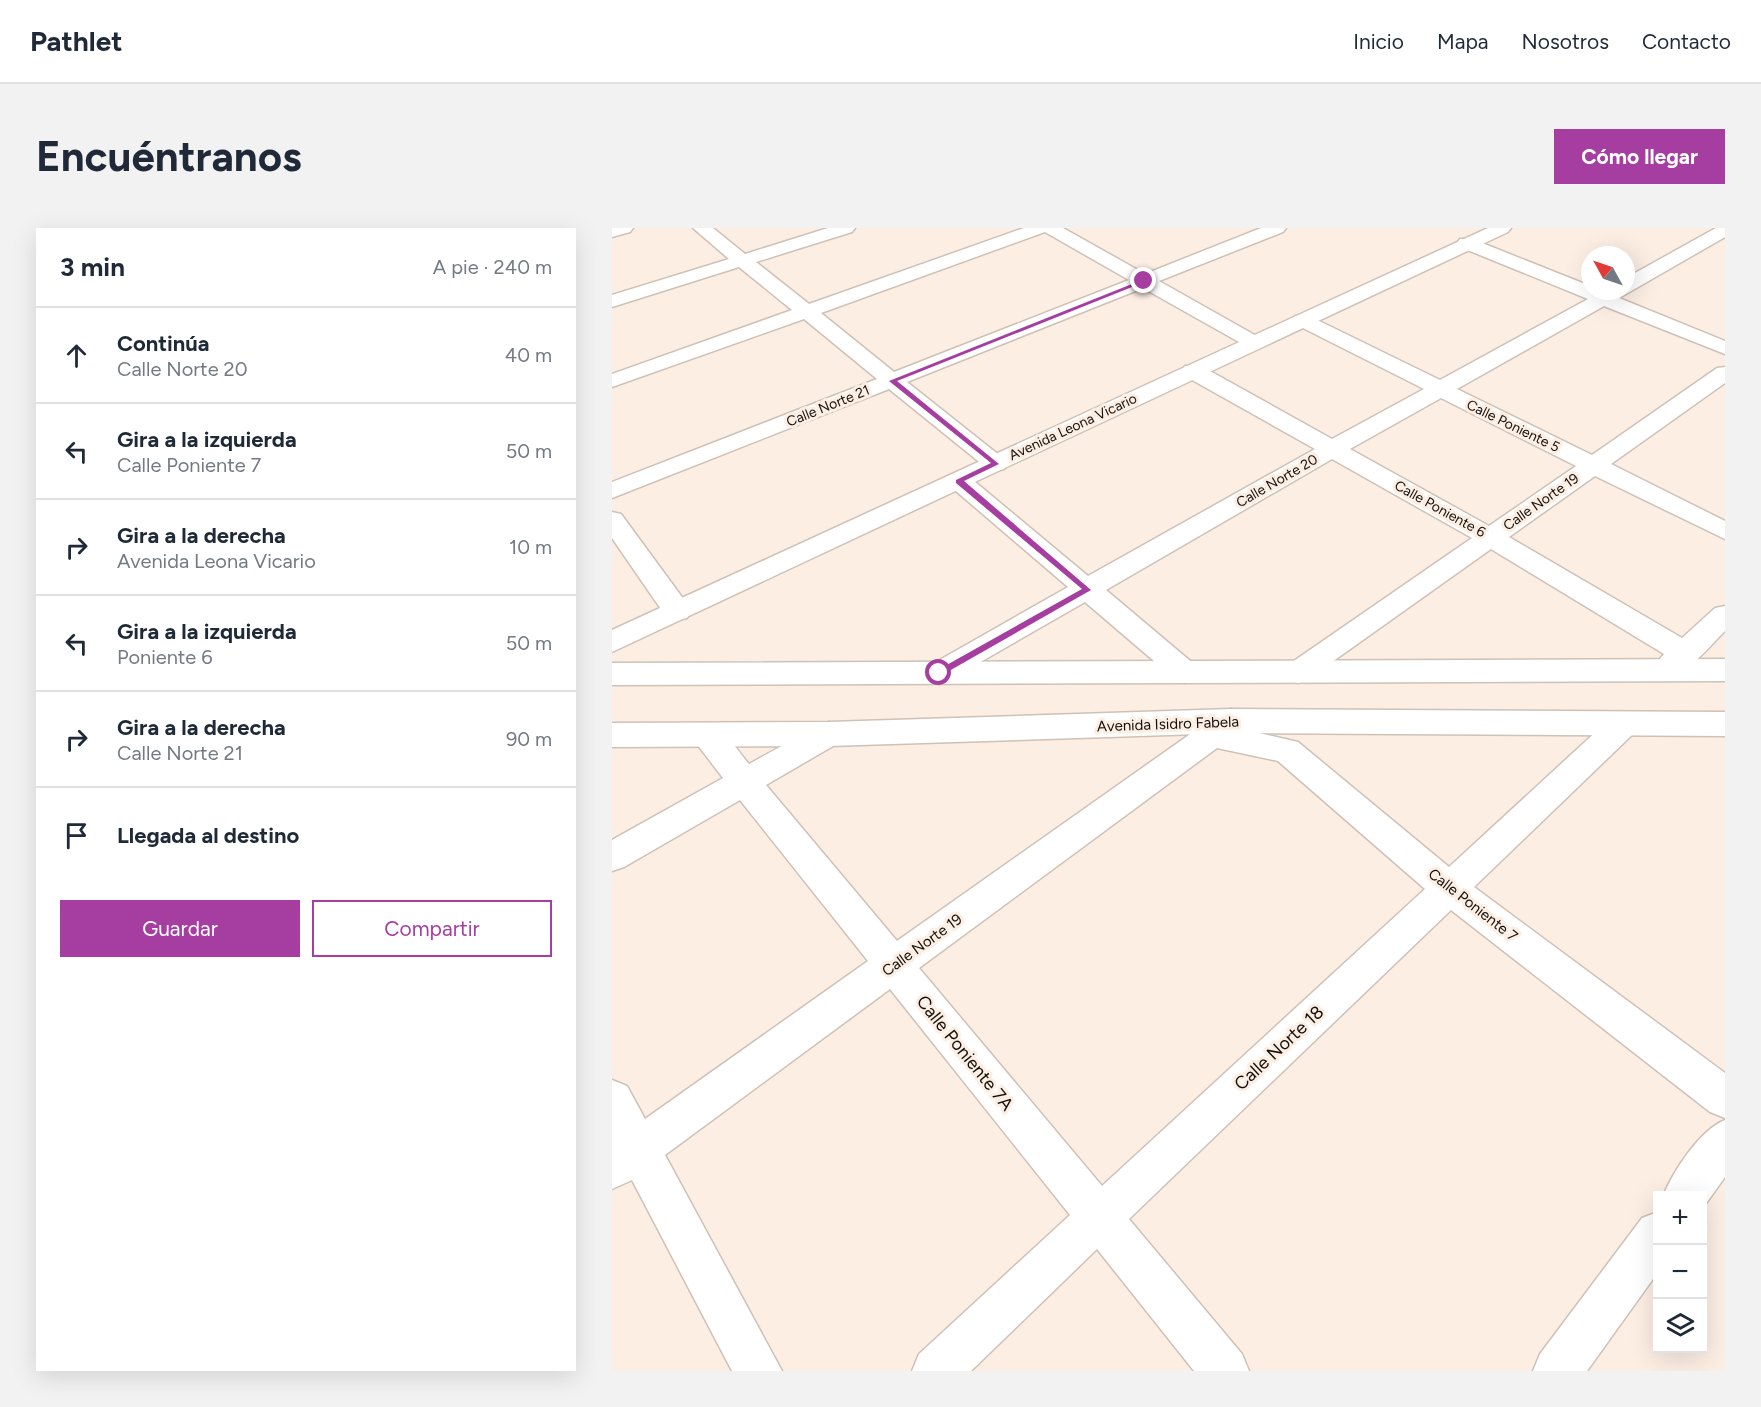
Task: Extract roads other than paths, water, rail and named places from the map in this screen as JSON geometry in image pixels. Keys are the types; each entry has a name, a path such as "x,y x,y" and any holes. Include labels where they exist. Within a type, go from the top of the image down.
{"street":[{"path":"612,232 624,228"},
{"path":"702,228 996,464"},
{"path":"612,301 846,228"},
{"path":"612,381 1041,228"},
{"path":"1050,228 1253,342"},
{"name":"Calle Norte 21","path":"612,491 1277,228"},
{"name":"Avenida Leona Vicario","path":"612,642 1502,228"},
{"path":"1635,281 1725,230"},
{"path":"1466,243 1581,285"},
{"name":"Calle Norte 20","path":"939,673 1601,300"},
{"path":"1621,300 1725,348"},
{"name":"Calle Poniente 5","path":"1302,320 1725,531"},
{"name":"Calle Poniente 6","path":"1193,371 1490,537 1674,662"},
{"name":"Calle Norte 19","path":"1298,672 1725,373"},
{"path":"959,481 1185,672"},
{"path":"612,520 677,611"},
{"path":"1674,662 1725,615"},
{"path":"612,674 1298,672 1674,662 1725,670"},
{"name":"Avenida Isidro Fabela","path":"612,735 1725,724"},
{"name":"Calle Norte 18","path":"936,1371 1623,725"},
{"name":"Calle Norte 19","path":"625,1159 1222,728"},
{"name":"Calle Poniente 7","path":"1222,728 1287,751 1449,888 1725,1098"},
{"path":"612,857 829,734"},
{"name":"Calle Poniente 7A","path":"706,735 1225,1371"},
{"path":"612,1100 625,1159 758,1371"},
{"path":"1689,1191 1725,1141"},
{"path":"1557,1371 1653,1241"}]}
